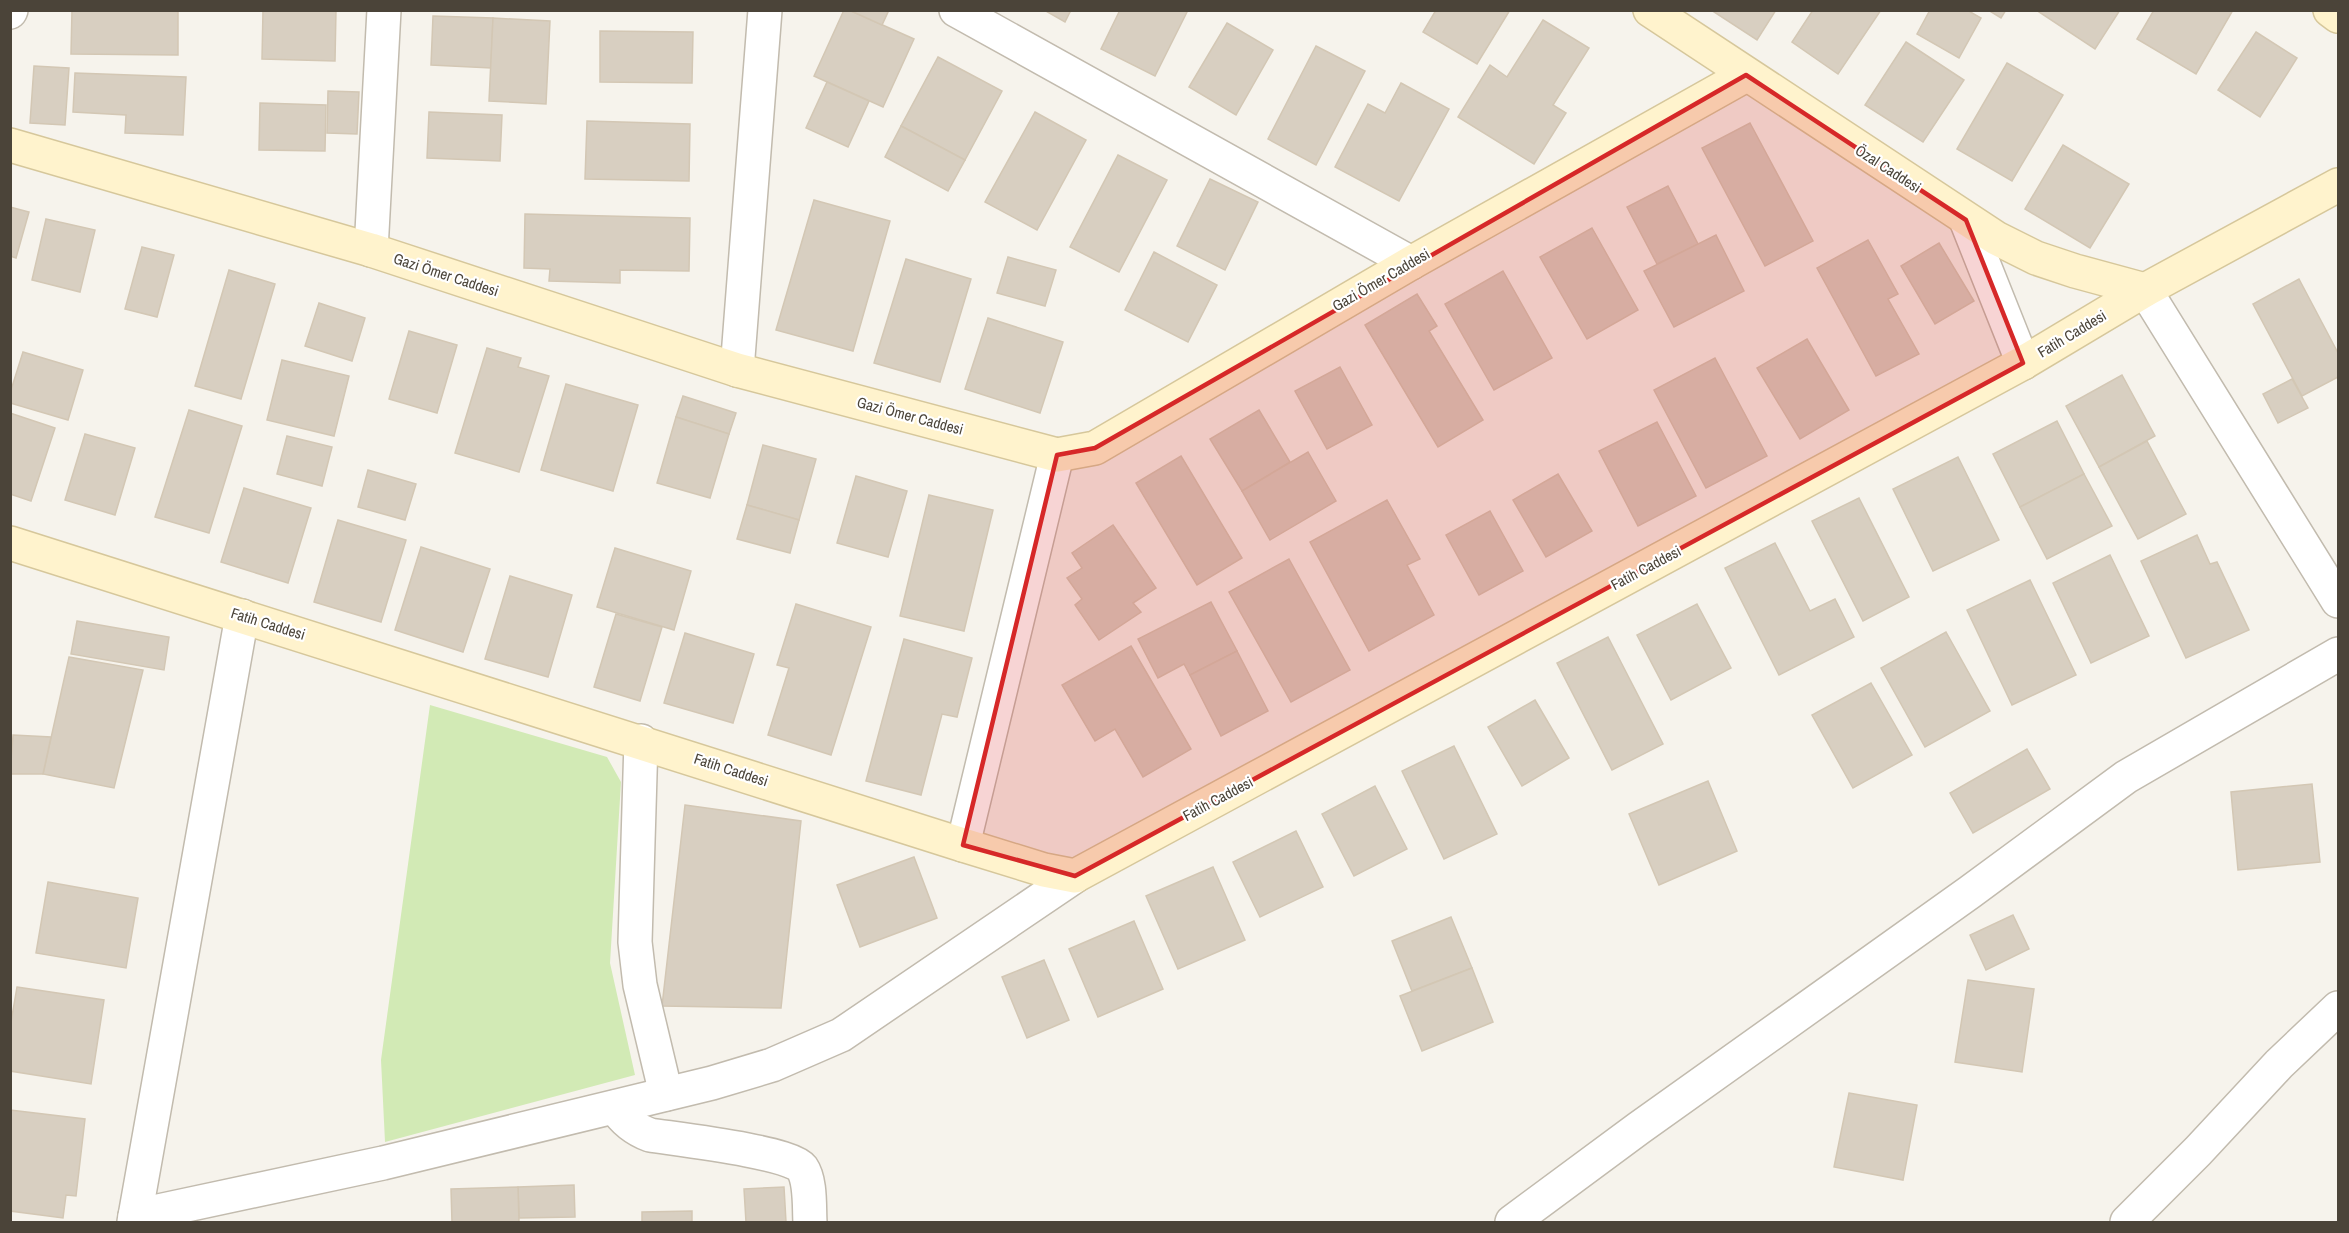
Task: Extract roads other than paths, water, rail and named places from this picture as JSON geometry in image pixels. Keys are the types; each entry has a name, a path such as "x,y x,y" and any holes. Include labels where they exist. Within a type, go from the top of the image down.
{"street":[{"path":"371,250 384,10"},
{"path":"737,370 765,10"},
{"path":"956,10 1411,263"},
{"path":"2330,10 2338,16"},
{"name":"Özal Caddesi","path":"1658,13 1746,75 1996,238 2036,258 2145,290"},
{"name":"Gazi Ömer Caddesi","path":"10,145 371,250 737,370 1057,455 1095,448 1411,263 1746,75"},
{"name":"Fatih Caddesi","path":"10,543 641,741 963,845 1044,870 1074,876 2023,363 2145,290 2338,185"},
{"path":"1966,220 2023,363"},
{"path":"2145,290 2338,601"},
{"path":"963,845 1057,455"},
{"path":"242,616 135,1219 384,1163 615,1107 772,1065 841,1035 1074,876"},
{"path":"1512,1222 2126,777 2338,654"},
{"path":"641,741 635,942 640,985 666,1094"},
{"path":"2127,1222 2198,1151 2278,1064 2338,1008"},
{"path":"615,1107 622,1119 637,1131 759,1152 797,1163 803,1170 807,1182 810,1222"}]}
